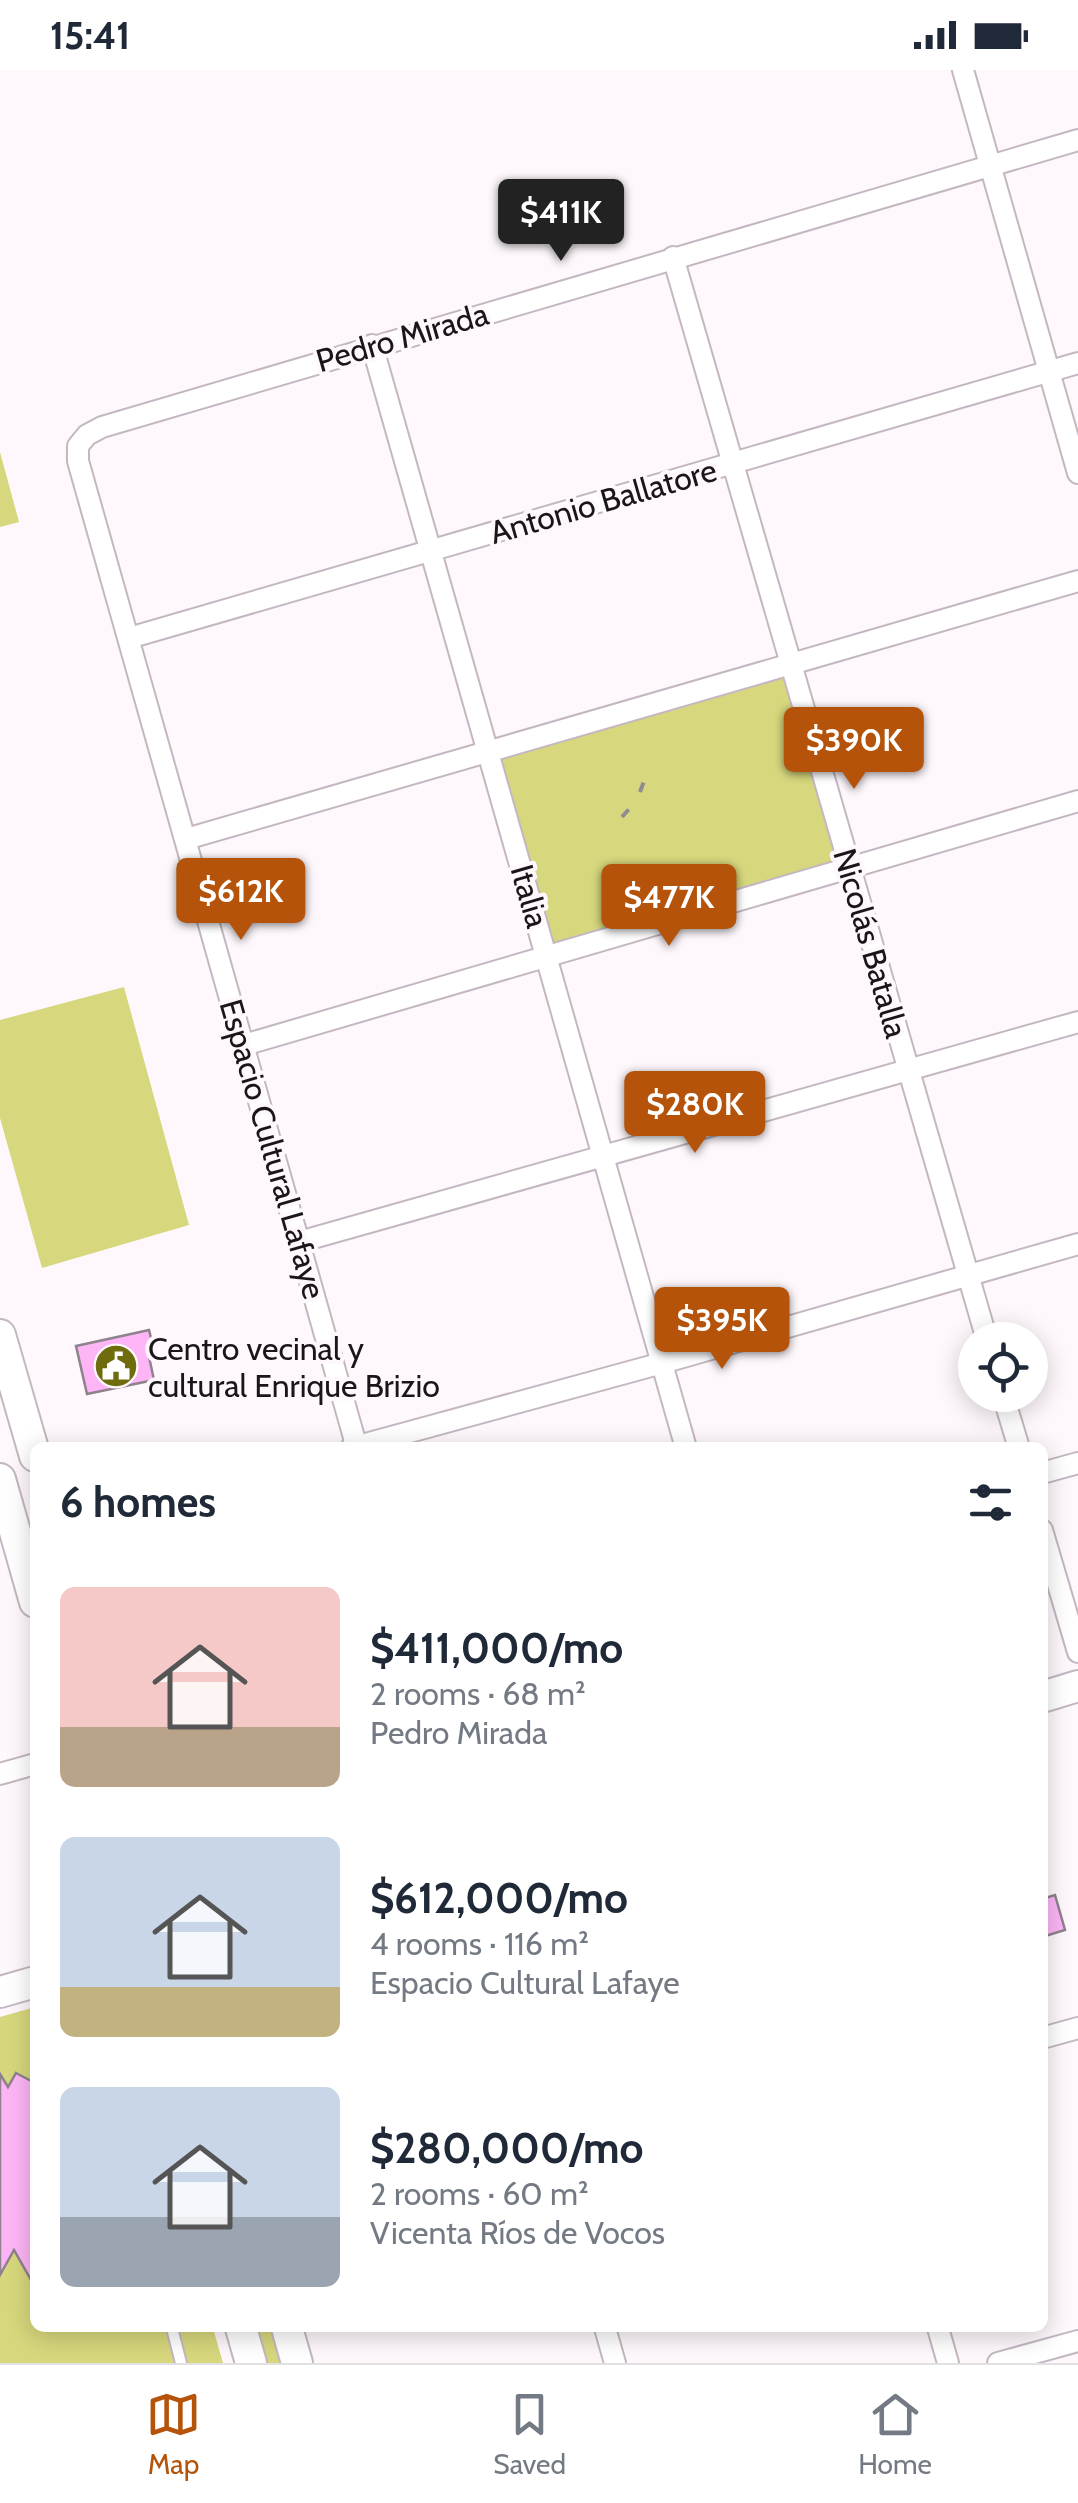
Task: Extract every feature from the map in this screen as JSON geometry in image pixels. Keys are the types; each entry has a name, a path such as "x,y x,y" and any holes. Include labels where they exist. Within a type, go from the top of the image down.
{"main road":[{"path":"0,1335 31,1442"},
{"path":"0,1479 30,1584"},
{"path":"1048,1695 1078,1686"},
{"path":"0,1992 30,1983"},
{"path":"242,2332 251,2363"},
{"path":"288,2332 297,2363"}],"street":[{"path":"963,70 1078,474"},
{"name":"Pedro Mirada","path":"78,446 87,435 102,427 1078,140"},
{"name":"Nicolás Batalla","path":"673,257 982,1322"},
{"name":"Italia","path":"372,345 684,1442"},
{"name":"Antonio Ballatore","path":"129,638 1078,363"},
{"name":"Espacio Cultural Lafaye","path":"78,446 78,461 354,1442"},
{"path":"186,840 1078,581"},
{"path":"244,1046 1078,801"},
{"path":"299,1242 1078,1022"},
{"path":"373,1442 1078,1244"},
{"path":"1008,1412 1016,1442"},
{"path":"1048,1471 1078,1462"},
{"path":"1048,1550 1078,1652"},
{"path":"0,1774 30,1765"},
{"path":"1048,2036 1078,2028"},
{"path":"606,2332 615,2363"},
{"path":"939,2332 948,2363"},
{"path":"998,2363 1078,2341"}],"lane":[{"path":"173,2332 181,2363"}],"path":[{"path":"640,792 644,781"},
{"path":"622,817 629,810"}],"shaded area":[{"path":"0,452 19,522 0,527"},
{"path":"786,671 845,867 552,952 495,753"},
{"path":"124,987 189,1225 42,1268 0,1118 0,1020"},
{"path":"30,2008 30,2332 214,2332 223,2363 0,2363 0,2017"},
{"path":"246,2332 283,2332 292,2363 255,2363"}],"building":[{"name":"Centro vecinal y cultural Enrique Brizio","path":"149,1330 154,1350 148,1352 154,1380 87,1394 76,1346"},
{"path":"1055,1895 1065,1930 1048,1935 1048,1897"},
{"path":"16,2073 30,2080 30,2278 14,2250 0,2275 0,2074 8,2087"}],"place":[{"name":"Centro vecinal y cultural Enrique Brizio","path":"116,1366"}]}
